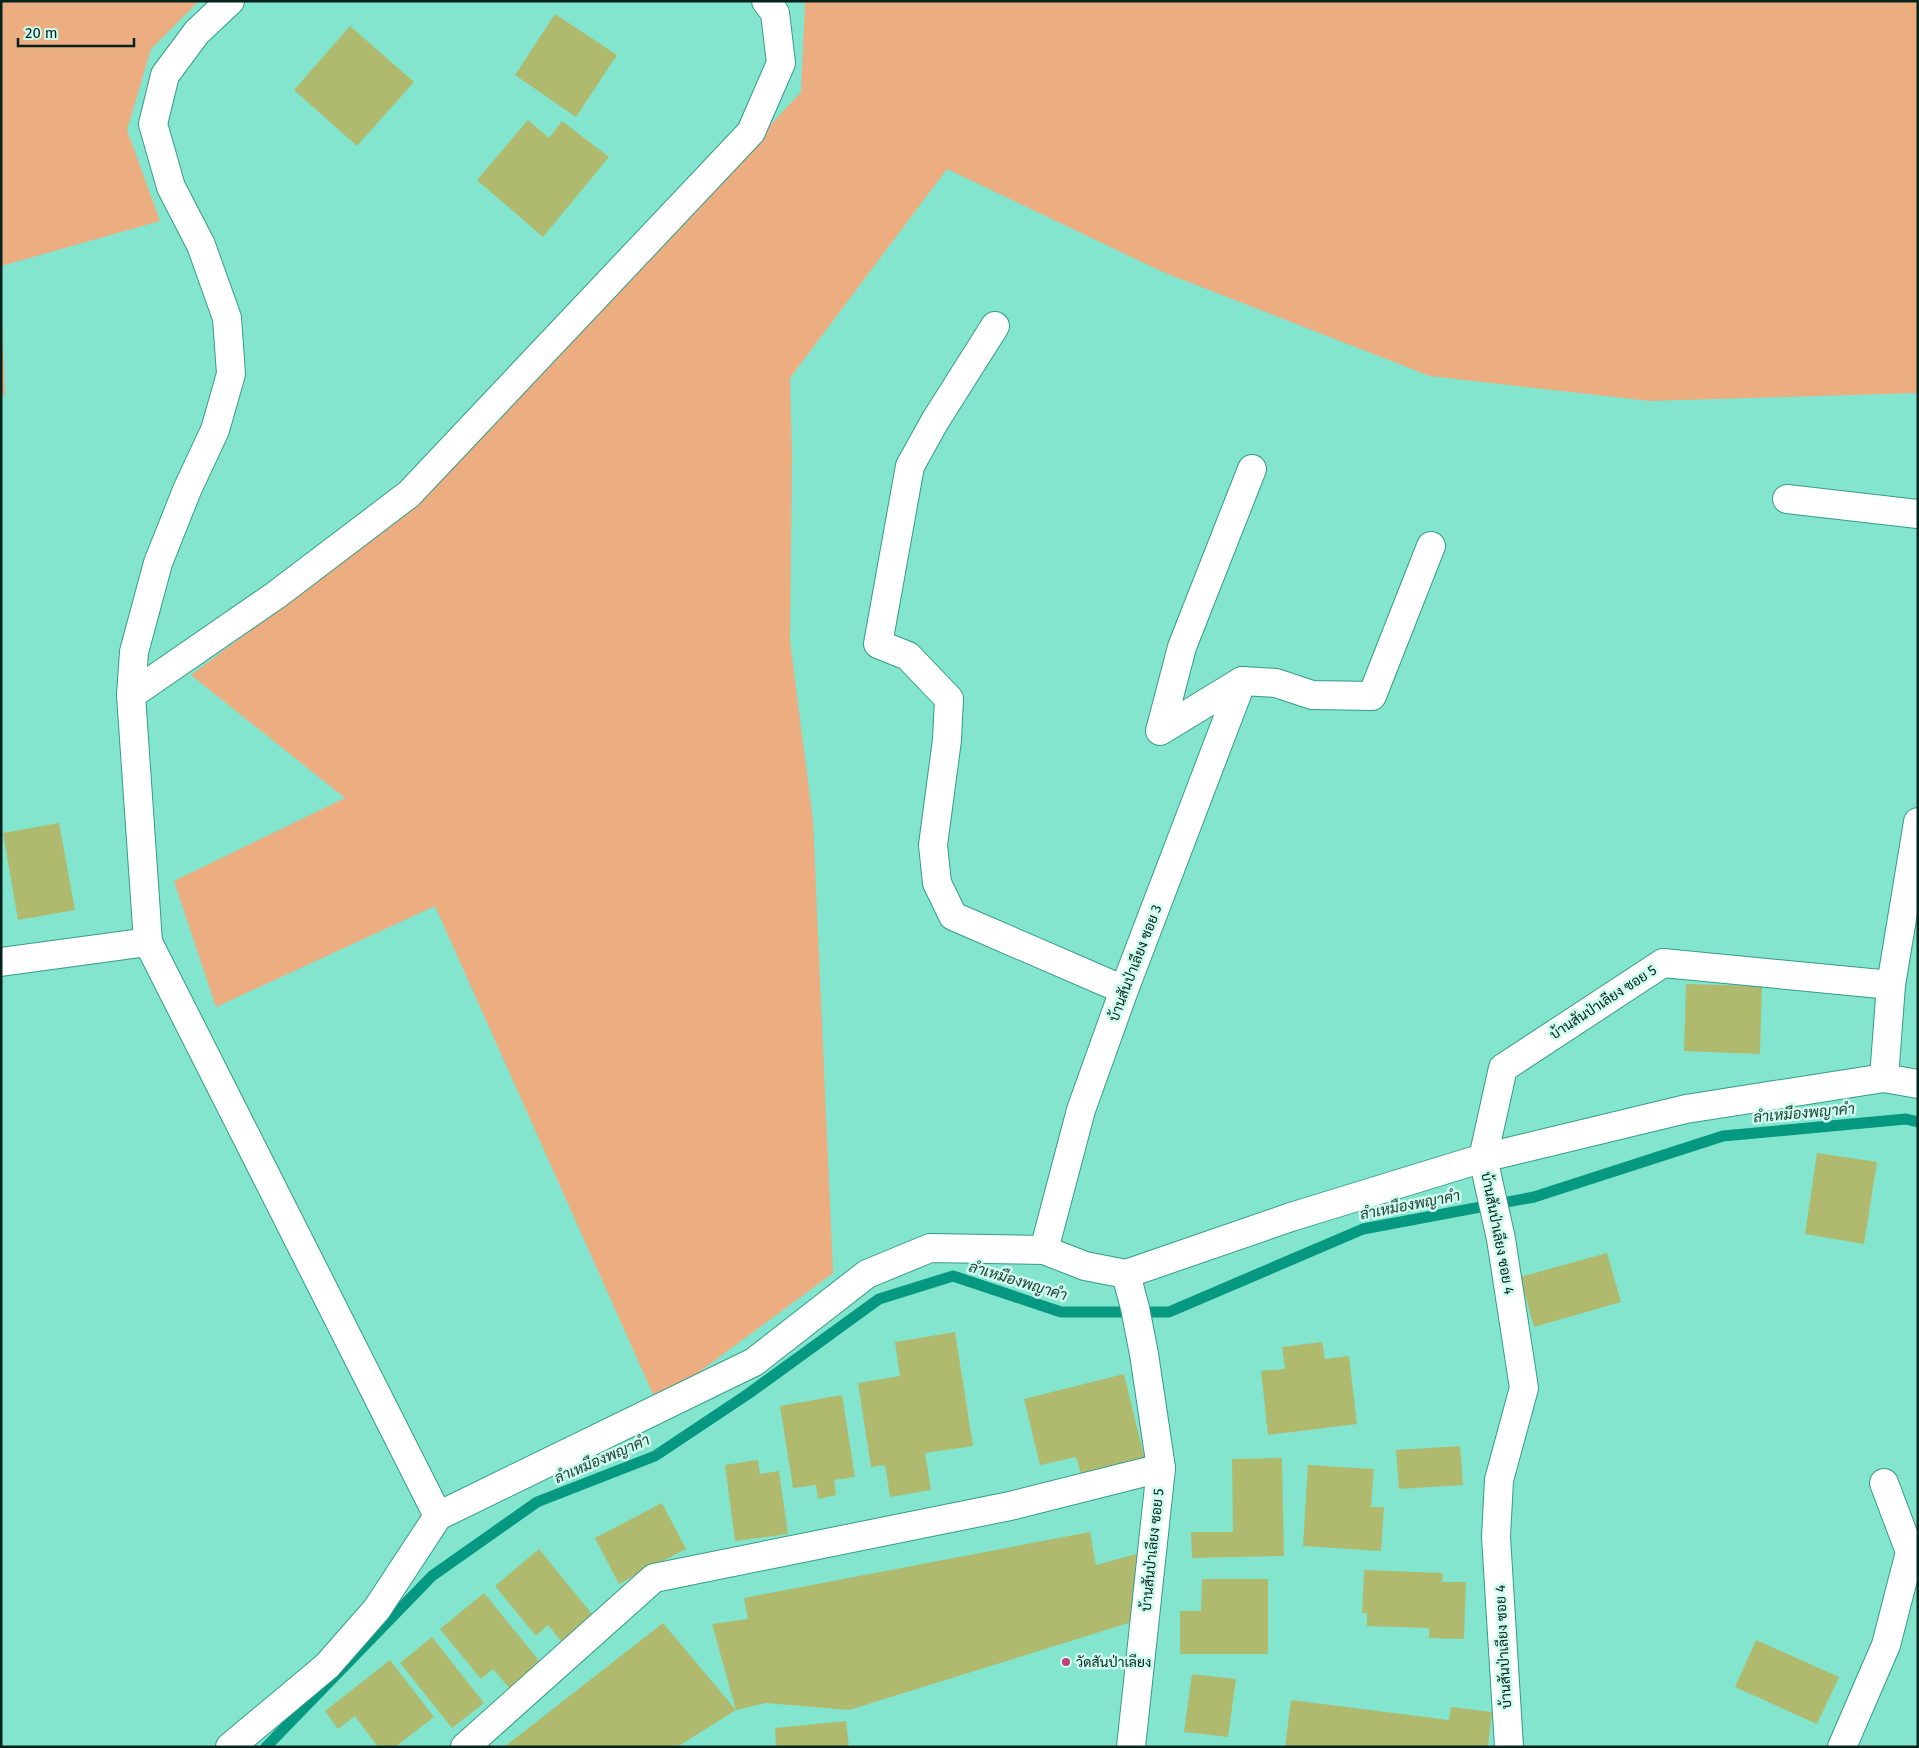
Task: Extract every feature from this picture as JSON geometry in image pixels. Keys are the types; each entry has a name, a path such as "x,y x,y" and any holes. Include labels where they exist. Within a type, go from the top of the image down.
{"street":[{"path":"230,1 197,32 165,75 153,124 171,187 200,245 227,318 231,374 215,430 158,563 134,652 131,695 148,942 438,1516"},
{"path":"131,695 276,595 409,494 751,132 781,63 775,13 766,1"},
{"path":"995,326 935,421 910,466 878,644 908,656 949,699 947,740 932,846 937,883 953,916 1124,990"},
{"path":"1252,469 1182,646 1160,731 1242,681 1276,683 1312,694 1372,696 1431,546"},
{"path":"1786,499 1918,514"},
{"name":"บ้านสันป่าเลียง ซอย 3","path":"1044,1250 1081,1110 1124,990 1242,681"},
{"path":"1884,1078 1891,985 1918,822"},
{"path":"1,962 148,942"},
{"name":"บ้านสันป่าเลียง ซอย 5","path":"1486,1170 1503,1068 1663,963 1891,985"},
{"name":"บ้านสันป่าเลียง ซอย 4","path":"1509,1747 1496,1537 1499,1480 1524,1388 1501,1239 1486,1170 1686,1109 1884,1078 1918,1084"},
{"path":"230,1747 327,1666 377,1609 438,1516 754,1362 867,1274 930,1248 1044,1250 1085,1266 1126,1274 1291,1217 1486,1170"},
{"name":"บ้านสันป่าเลียง ซอย 5","path":"1126,1274 1144,1354 1161,1468 1132,1747"},
{"path":"465,1747 654,1578 1010,1506 1161,1468"},
{"path":"1842,1747 1886,1644 1910,1552 1884,1483"}],"shaded area":[{"path":"1,1 199,1 151,49 127,130 160,221 1,266"},
{"path":"802,1 1918,1 1918,393 1650,401 1430,376 1163,272 947,169 790,378 792,457 790,641 813,821 833,1273 657,1403 435,906 216,1007 174,881 345,798 191,675 420,503 801,92 805,4"},
{"path":"1,297 5,394 1,397"}],"building":[{"path":"555,14 617,55 576,117 515,75"},
{"path":"350,26 414,82 357,146 294,90"},
{"path":"528,120 549,138 562,121 609,157 543,237 477,180"},
{"path":"59,823 75,910 18,920 3,833"},
{"path":"1686,984 1762,986 1760,1054 1684,1051"},
{"path":"1817,1153 1877,1162 1864,1244 1805,1234"},
{"path":"1607,1253 1621,1302 1534,1327 1520,1277"},
{"path":"955,1332 973,1446 925,1453 931,1490 890,1497 885,1465 871,1467 858,1383 900,1376 895,1342"},
{"path":"1322,1342 1325,1359 1349,1356 1357,1424 1268,1435 1261,1371 1285,1369 1282,1347"},
{"path":"1124,1374 1146,1465 1083,1481 1076,1457 1040,1465 1024,1399"},
{"path":"842,1395 855,1477 834,1480 836,1495 818,1499 816,1485 793,1488 780,1406"},
{"path":"1460,1446 1463,1485 1399,1489 1396,1450"},
{"path":"1282,1458 1284,1556 1192,1558 1191,1532 1233,1532 1232,1459"},
{"path":"758,1460 760,1474 779,1471 788,1534 735,1541 725,1465"},
{"path":"1308,1465 1374,1469 1371,1507 1384,1507 1381,1551 1303,1546"},
{"path":"662,1503 686,1549 619,1584 595,1538"},
{"path":"1090,1532 1096,1565 1140,1553 1135,1621 849,1710 766,1703 736,1710 712,1624 748,1619 744,1598"},
{"path":"539,1549 596,1619 565,1646 548,1625 536,1636 495,1586"},
{"path":"1364,1570 1443,1573 1442,1582 1466,1582 1464,1639 1429,1638 1429,1628 1367,1626 1367,1613 1362,1613"},
{"path":"1202,1579 1268,1579 1268,1654 1180,1654 1180,1611 1201,1611"},
{"path":"484,1593 541,1663 510,1689 493,1669 481,1679 440,1629"},
{"path":"663,1623 736,1710 677,1747 504,1747"},
{"path":"432,1637 484,1703 452,1728 400,1663"},
{"path":"1756,1640 1839,1677 1817,1724 1735,1687"},
{"path":"390,1660 434,1717 395,1747 378,1747 355,1716 338,1729 325,1711"},
{"path":"1192,1674 1236,1679 1228,1737 1184,1732"},
{"path":"1291,1700 1449,1720 1451,1707 1492,1712 1488,1747 1285,1747"},
{"path":"846,1721 849,1747 776,1747 775,1728"}],"waterway":[{"name":"ลำเหมืองพญาคำ","path":"266,1747 432,1576 537,1502 655,1456 748,1394 879,1299 953,1276 1061,1312 1169,1312 1363,1229 1534,1197 1723,1136 1906,1119 1918,1122"}],"place":[{"name":"วัดสันป่าเลียง","path":"1066,1662"}]}
